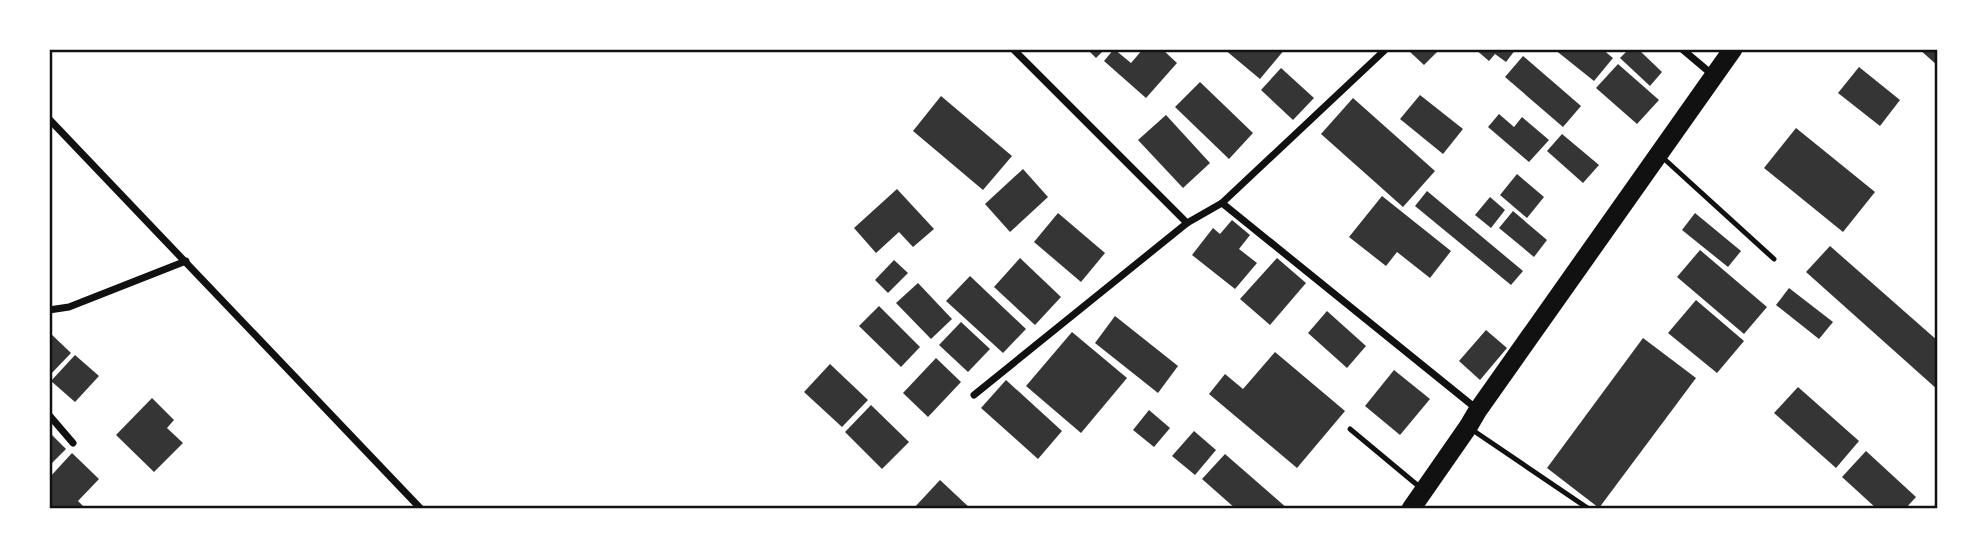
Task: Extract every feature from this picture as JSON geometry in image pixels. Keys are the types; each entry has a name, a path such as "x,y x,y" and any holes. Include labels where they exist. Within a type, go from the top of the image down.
{"highway":[{"path":"1411,509 1733,49"}],"street":[{"path":"1013,49 1187,223"},
{"path":"974,395 1187,223 1222,203 1386,49"},
{"path":"1682,49 1714,76"},
{"path":"49,119 421,509"},
{"path":"1222,203 1473,419"},
{"path":"49,310 69,307 186,261"},
{"path":"49,415 73,443"}],"lane":[{"path":"1658,154 1774,259"},
{"path":"1473,419 1589,509"},
{"path":"1350,429 1424,491"}],"building":[{"path":"1087,49 1105,49 1096,58"},
{"path":"1114,49 1131,63 1143,49 1162,49 1177,63 1146,98 1104,61"},
{"path":"1224,49 1285,49 1260,79"},
{"path":"1410,49 1440,49 1424,65"},
{"path":"1475,49 1516,49 1506,62 1495,54 1489,61"},
{"path":"1554,49 1602,49 1613,58 1594,81"},
{"path":"1629,49 1638,49 1662,72 1650,86 1620,58"},
{"path":"1919,49 1938,49 1938,66"},
{"path":"1523,56 1581,106 1563,127 1505,77"},
{"path":"1618,64 1659,100 1637,124 1596,88"},
{"path":"1859,67 1900,100 1880,126 1838,93"},
{"path":"1281,68 1314,98 1293,120 1261,90"},
{"path":"1200,82 1253,133 1229,159 1175,107"},
{"path":"1420,95 1463,129 1443,154 1400,119"},
{"path":"941,96 1012,156 983,190 913,131"},
{"path":"1353,98 1435,171 1403,207 1321,134"},
{"path":"1499,114 1514,127 1522,117 1549,140 1529,162 1488,127"},
{"path":"1166,115 1210,163 1183,188 1138,140"},
{"path":"1796,128 1875,192 1843,232 1764,168"},
{"path":"1562,134 1599,165 1583,183 1547,151"},
{"path":"1023,169 1048,197 1010,232 985,204"},
{"path":"1517,174 1544,197 1527,218 1500,195"},
{"path":"897,189 934,229 913,247 899,232 876,253 854,228"},
{"path":"1427,191 1523,271 1511,285 1415,206"},
{"path":"1382,196 1451,251 1430,278 1397,252 1386,266 1349,237"},
{"path":"1490,197 1505,210 1491,228 1475,215"},
{"path":"1513,211 1547,240 1534,257 1499,228"},
{"path":"1058,213 1105,253 1081,282 1034,242"},
{"path":"1695,213 1741,251 1728,267 1682,230"},
{"path":"1232,220 1250,235 1239,249 1257,263 1235,289 1192,255 1213,228 1220,234"},
{"path":"1830,246 1938,341 1938,390 1806,272"},
{"path":"1700,250 1767,307 1744,334 1677,277"},
{"path":"1020,258 1061,297 1035,325 994,287"},
{"path":"1277,258 1306,283 1270,325 1240,299"},
{"path":"894,260 908,273 888,293 875,280"},
{"path":"970,276 1026,329 1003,353 946,301"},
{"path":"918,283 952,319 931,339 896,303"},
{"path":"1789,288 1833,322 1819,339 1776,305"},
{"path":"1696,300 1744,341 1717,373 1668,333"},
{"path":"879,306 920,347 901,367 859,326"},
{"path":"1327,311 1366,346 1347,368 1308,333"},
{"path":"1115,316 1178,366 1158,393 1095,343"},
{"path":"961,322 990,349 968,372 939,345"},
{"path":"1486,330 1507,348 1480,380 1459,361"},
{"path":"49,332 71,353 49,376"},
{"path":"1072,332 1127,378 1081,433 1026,386"},
{"path":"1643,338 1696,378 1599,508 1547,468"},
{"path":"1275,352 1345,411 1297,468 1209,394 1225,374 1243,389"},
{"path":"75,355 99,376 75,402 51,381"},
{"path":"936,358 961,382 928,417 903,393"},
{"path":"830,364 868,400 842,427 804,392"},
{"path":"1394,370 1430,399 1400,435 1365,406"},
{"path":"1006,380 1062,431 1038,459 981,408"},
{"path":"1798,387 1859,441 1836,468 1774,413"},
{"path":"152,398 174,420 167,428 183,443 154,472 116,435"},
{"path":"871,405 909,442 882,469 845,432"},
{"path":"1149,410 1170,428 1154,447 1133,430"},
{"path":"1194,431 1216,450 1195,475 1172,456"},
{"path":"49,432 66,449 49,466"},
{"path":"1866,451 1916,497 1905,509 1877,509 1842,477"},
{"path":"72,453 99,479 78,501 86,509 53,509 49,505 49,478"},
{"path":"1225,454 1288,509 1236,509 1202,479"},
{"path":"940,480 971,509 913,509"}]}
